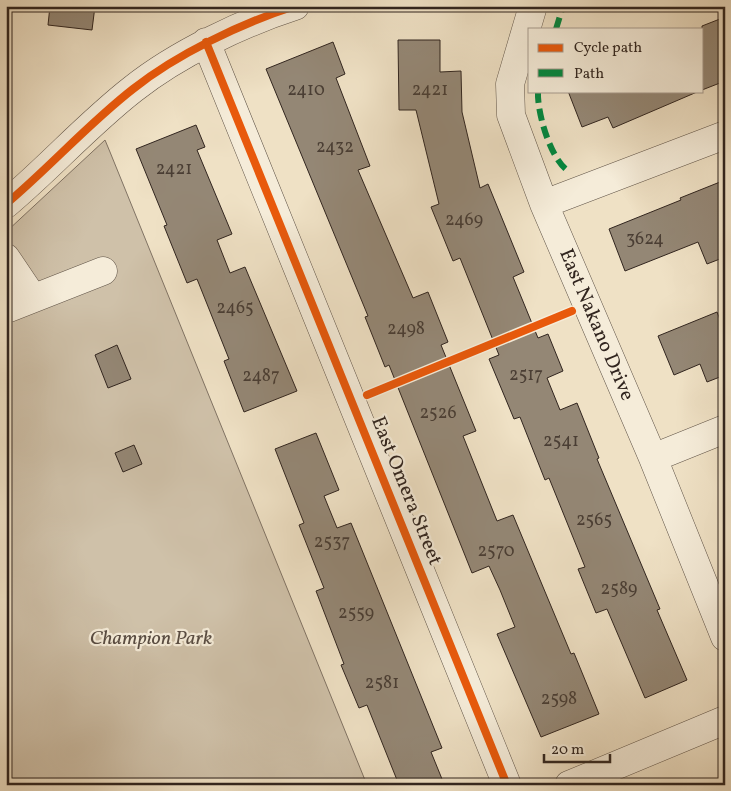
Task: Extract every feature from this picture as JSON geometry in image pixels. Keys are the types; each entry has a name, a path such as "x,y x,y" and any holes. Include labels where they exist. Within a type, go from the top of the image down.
{"street":[{"path":"6,204 134,88 206,42 295,6"},
{"name":"East Nakano Drive","path":"528,7 510,84 511,115 544,204 653,458 725,637"},
{"name":"East Omera Street","path":"206,42 507,785"},
{"path":"544,204 725,134"},
{"path":"6,258 21,303 103,271"},
{"path":"653,458 725,428"},
{"path":"569,785 725,720"}],"green space":[{"name":"Champion Park","path":"105,140 367,785 6,785 6,232"}],"building":[{"path":"50,6 95,6 92,30 48,25"},
{"path":"725,17 725,81 704,89 704,28 702,26"},
{"path":"398,40 440,40 440,72 461,71 462,112 480,188 488,184 524,272 513,277 538,338 548,334 563,371 547,378 560,410 577,403 599,458 597,459 660,609 657,610 687,680 645,698 607,609 596,613 578,569 585,567 549,478 545,480 520,417 514,419 489,359 499,355 460,258 453,261 431,207 439,204 416,110 399,110"},
{"path":"333,42 345,74 336,78 370,166 358,170 413,298 428,292 448,342 441,345 476,431 463,436 497,521 513,515 571,654 574,653 599,714 541,737 497,634 515,627 500,590 489,566 472,573 389,365 385,367 365,317 368,316 266,69"},
{"path":"568,92 697,92 613,128 608,117 582,127"},
{"path":"196,125 205,147 197,150 232,234 217,240 230,273 245,267 297,391 244,412 224,361 229,359 197,279 187,283 164,226 167,225 136,149"},
{"path":"725,180 725,257 707,264 698,242 625,271 609,229"},
{"path":"717,312 725,332 725,375 707,382 700,364 674,375 658,336"},
{"path":"117,345 131,379 108,388 95,355"},
{"path":"316,433 339,490 324,496 337,528 351,523 442,748 431,752 442,779 429,785 399,785 367,705 359,708 341,665 344,664 316,591 324,588 299,525 304,523 275,449"},
{"path":"134,445 142,464 123,472 115,453"}],"marked path":[{"path":"556,28 563,6"},
{"path":"538,92 542,122 550,145 561,164 567,170"}],"cycle path":[{"path":"6,204 116,102 150,76 211,41 254,21 295,6"},
{"path":"206,42 507,785"},
{"path":"367,395 572,311"}]}
